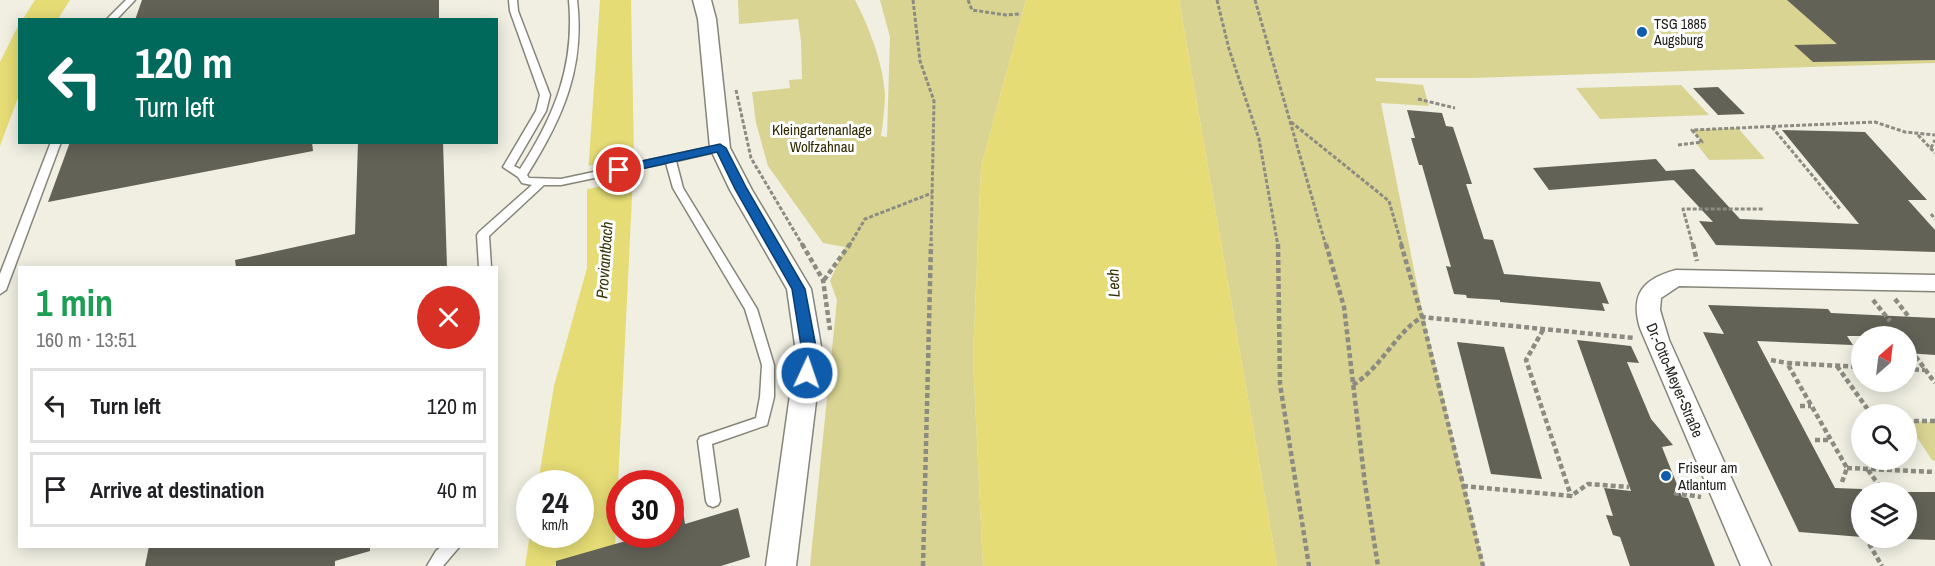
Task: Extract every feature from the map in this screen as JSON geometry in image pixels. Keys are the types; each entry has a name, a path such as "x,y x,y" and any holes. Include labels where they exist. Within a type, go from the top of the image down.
{"street":[{"path":"702,0 707,19 720,148 799,289 809,352 781,566"},
{"name":"Dr.-Otto-Meyer-Straße","path":"1755,566 1656,340 1646,310 1649,295 1660,284 1676,278 1935,284"}],"lane":[{"path":"112,18 131,0"},
{"path":"513,0 514,11 545,95 541,111 508,167 522,175 526,181 561,182 720,148"},
{"path":"522,175 534,156 565,92 573,61 576,31 573,0"},
{"path":"0,290 55,144"},
{"path":"663,160 751,309 768,365 767,397 762,421 705,441 713,501"},
{"path":"485,266 483,235 540,183"},
{"path":"435,566 441,556 451,548"}],"path":[{"path":"913,0 920,61 934,101 923,566"},
{"path":"968,0 972,9 1006,15 1020,14"},
{"path":"1217,0 1229,49 1259,139 1278,247 1280,384 1310,566"},
{"path":"1255,0 1344,307 1365,484 1378,566"},
{"path":"1418,99 1455,108"},
{"path":"1290,122 1389,201 1422,317 1483,566"},
{"path":"1678,145 1702,142 1692,130 1875,122 1917,135 1935,135"},
{"path":"1772,127 1841,210"},
{"path":"1917,135 1935,153"},
{"path":"1931,148 1935,140"},
{"path":"824,280 848,248 865,219 932,193"},
{"path":"1702,278 1683,209 1764,209"},
{"path":"1930,214 1935,219"},
{"path":"1353,385 1366,378 1401,338 1411,322 1422,317 1656,340"},
{"path":"1543,330 1526,360 1571,496"},
{"path":"1917,359 1935,383"},
{"path":"1772,360 1851,367"},
{"path":"1787,363 1846,468 1842,482"},
{"path":"1837,366 1864,404"},
{"path":"1917,370 1925,370"},
{"path":"1800,406 1812,406"},
{"path":"1917,421 1935,422"},
{"path":"1815,440 1831,440"},
{"path":"1846,468 1851,468"},
{"path":"1868,470 1933,472 1935,479"},
{"path":"1868,470 1877,482"},
{"path":"1463,486 1571,496 1588,484 1629,487"},
{"path":"1871,548 1882,566"}],"green space":[{"name":"Kleingartenanlage Wolfzahnau","path":"738,0 855,0 870,33 884,82 881,136 887,137 890,37 880,0 1026,0 981,167 973,358 983,566 810,566 837,300 830,281 845,247 823,243 768,166 756,123 752,92 790,88 789,80 802,79 798,19 739,24"},
{"path":"1179,0 1935,0 1935,63 1471,78 1375,78 1376,81 1423,85 1429,106 1381,103 1422,310 1484,566 1277,566"},
{"path":"1681,85 1709,115 1600,119 1576,88"},
{"path":"1738,128 1765,159 1709,160 1696,143 1702,141 1692,130"},
{"path":"1917,421 1935,422 1935,461 1917,438"}],"water":[{"path":"35,0 70,0 59,18 24,18"},
{"name":"Proviantbach","path":"600,0 631,0 634,156 619,470 606,470 606,548 615,548 614,566 525,566 528,548 594,548 594,470 540,470 554,386 587,268 587,189"},
{"name":"Lech","path":"1026,0 1179,0 1277,566 983,566 973,358 981,167"},
{"path":"18,26 18,98 0,146 0,62"}],"pier":[{"path":"637,155 636,179 584,190 587,166"}],"building":[{"path":"142,0 439,0 439,18 136,18"},
{"path":"1787,0 1935,0 1935,60 1813,62 1794,45 1837,44"},
{"path":"1718,87 1745,114 1718,115 1693,88"},
{"path":"1407,110 1442,113 1446,126 1453,127 1472,184 1466,184 1484,239 1493,240 1504,274 1600,282 1609,304 1602,303 1605,311 1500,302 1500,300 1467,298 1466,295 1454,294 1446,266 1451,267 1422,165 1419,165 1411,138 1415,138"},
{"path":"1782,130 1865,132 1927,200 1908,200 1935,230 1935,252 1716,245 1699,221 1713,222 1674,180 1549,190 1533,168 1656,159 1666,171 1694,169 1740,219 1859,224"},
{"path":"69,144 312,144 313,151 48,202"},
{"path":"358,144 443,144 447,266 236,266 235,260 355,234"},
{"path":"1708,305 1828,309 1831,313 1935,318 1935,355 1917,354 1917,326 1851,326 1851,336 1847,336 1851,345 1757,341 1835,488 1851,489 1851,536 1799,532 1703,332 1724,334"},
{"path":"1577,340 1631,346 1639,363 1627,362 1651,419 1673,445 1662,447 1682,497 1688,498 1715,566 1630,566 1620,537 1613,535 1606,515 1613,516 1604,488 1631,491"},
{"path":"1457,342 1504,347 1542,479 1491,474"},
{"path":"1917,492 1935,492 1935,540 1917,539"},
{"path":"738,508 750,557 721,566 556,566 556,561 606,547 684,548 684,517 685,524"},
{"path":"149,548 370,548 370,551 335,561 335,566 145,566"}],"place":[{"name":"TSG 1885 Augsburg","path":"1642,32"},
{"name":"Friseur am Atlantum","path":"1666,476"}],"route":[{"path":"619,170 720,148 799,289 809,352 807,373"}]}
